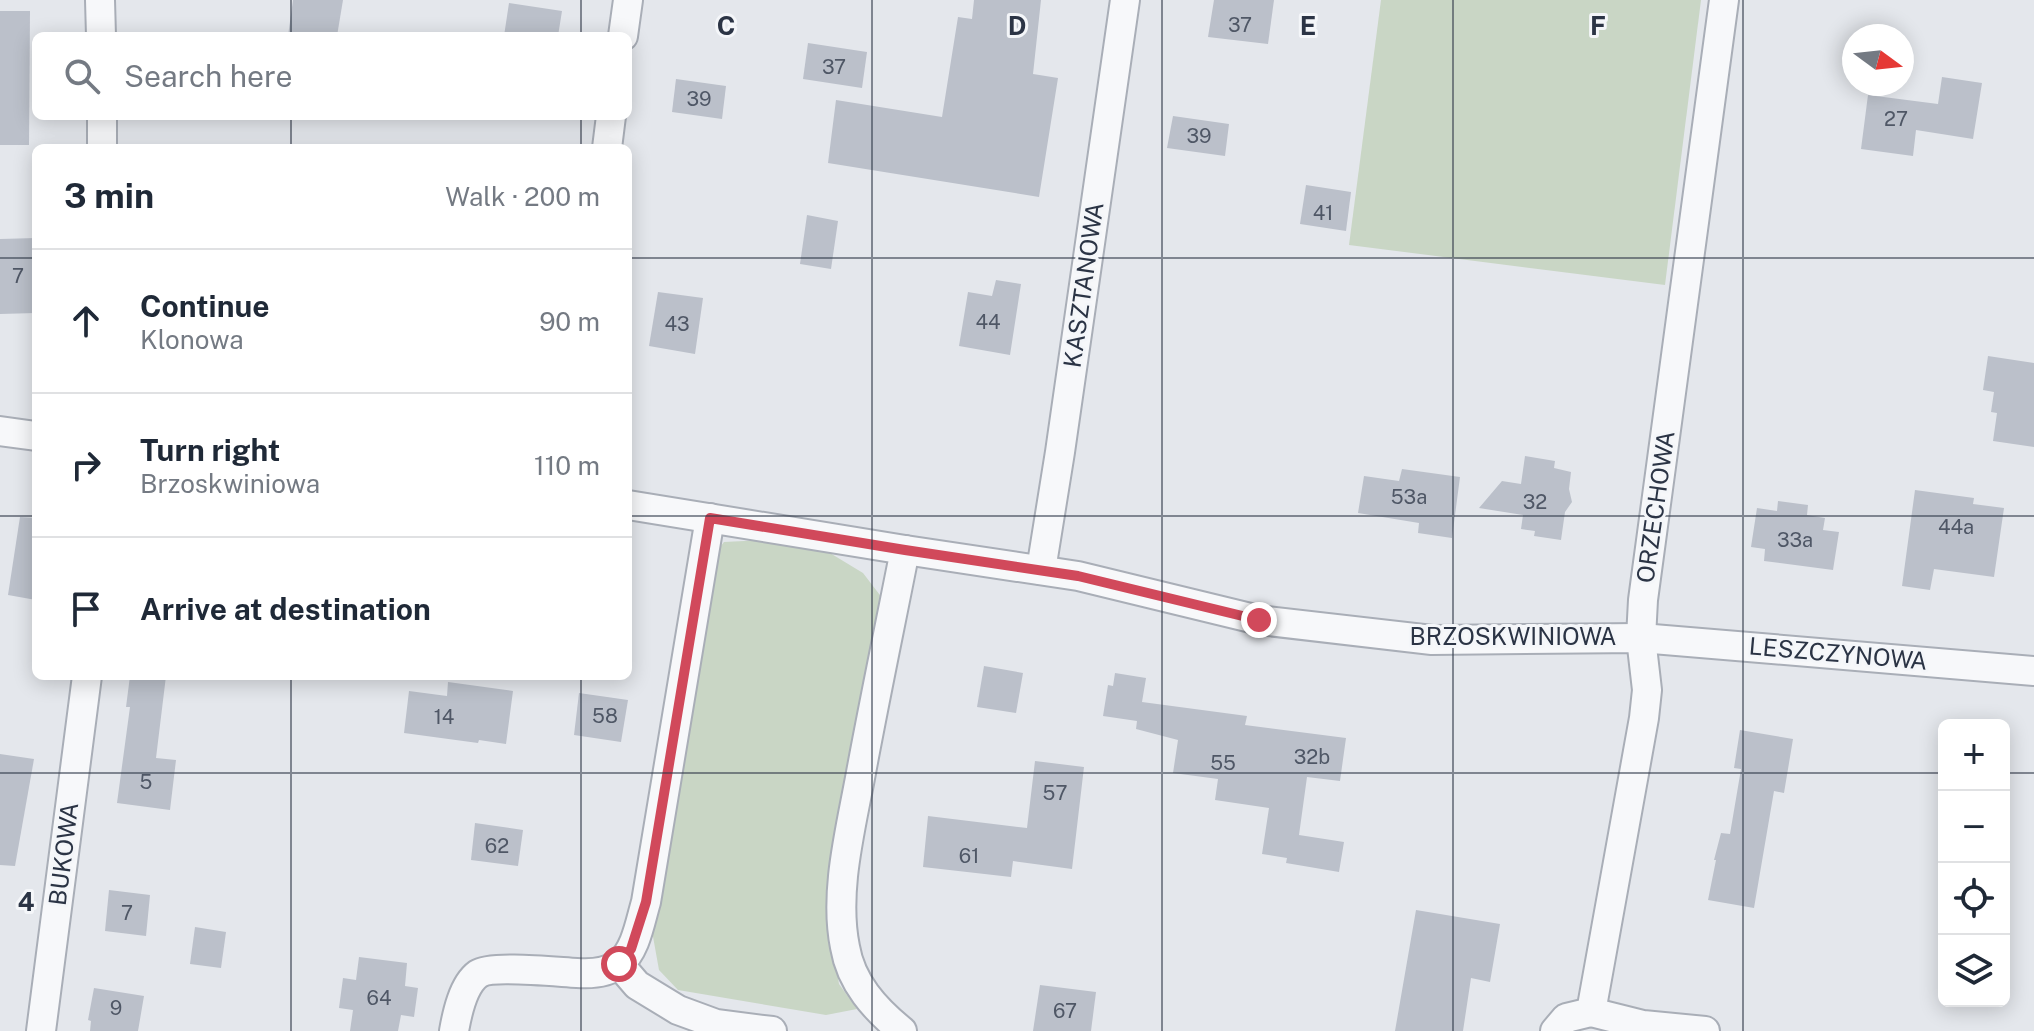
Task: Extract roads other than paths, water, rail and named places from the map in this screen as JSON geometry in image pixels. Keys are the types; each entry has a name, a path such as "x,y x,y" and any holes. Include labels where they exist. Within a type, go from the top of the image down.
{"street":[{"path":"100,0 101,32"},
{"path":"624,32 628,0"},
{"name":"KASZTANOWA","path":"1041,570 1125,0"},
{"name":"ORZECHOWA","path":"1591,1012 1644,718 1647,690 1641,638 1643,600 1724,0"},
{"path":"102,120 102,144"},
{"path":"608,144 610,120"},
{"path":"0,431 32,435"},
{"name":"BRZOSKWINIOWA","path":"632,506 1078,576 1259,620 1432,640 1641,638"},
{"path":"454,1031 466,988 479,973 496,969 588,974 619,964 631,949 646,902 710,518"},
{"path":"902,1031 867,998 854,974 845,949 841,913 847,848 905,550"},
{"name":"LESZCZYNOWA","path":"1641,638 2034,671"},
{"name":"BUKOWA","path":"41,1031 86,680"},
{"path":"619,964 637,985 678,1010 716,1024 772,1031"},
{"path":"1555,1031 1566,1018 1591,1012 1643,1025 1705,1031"}]}
